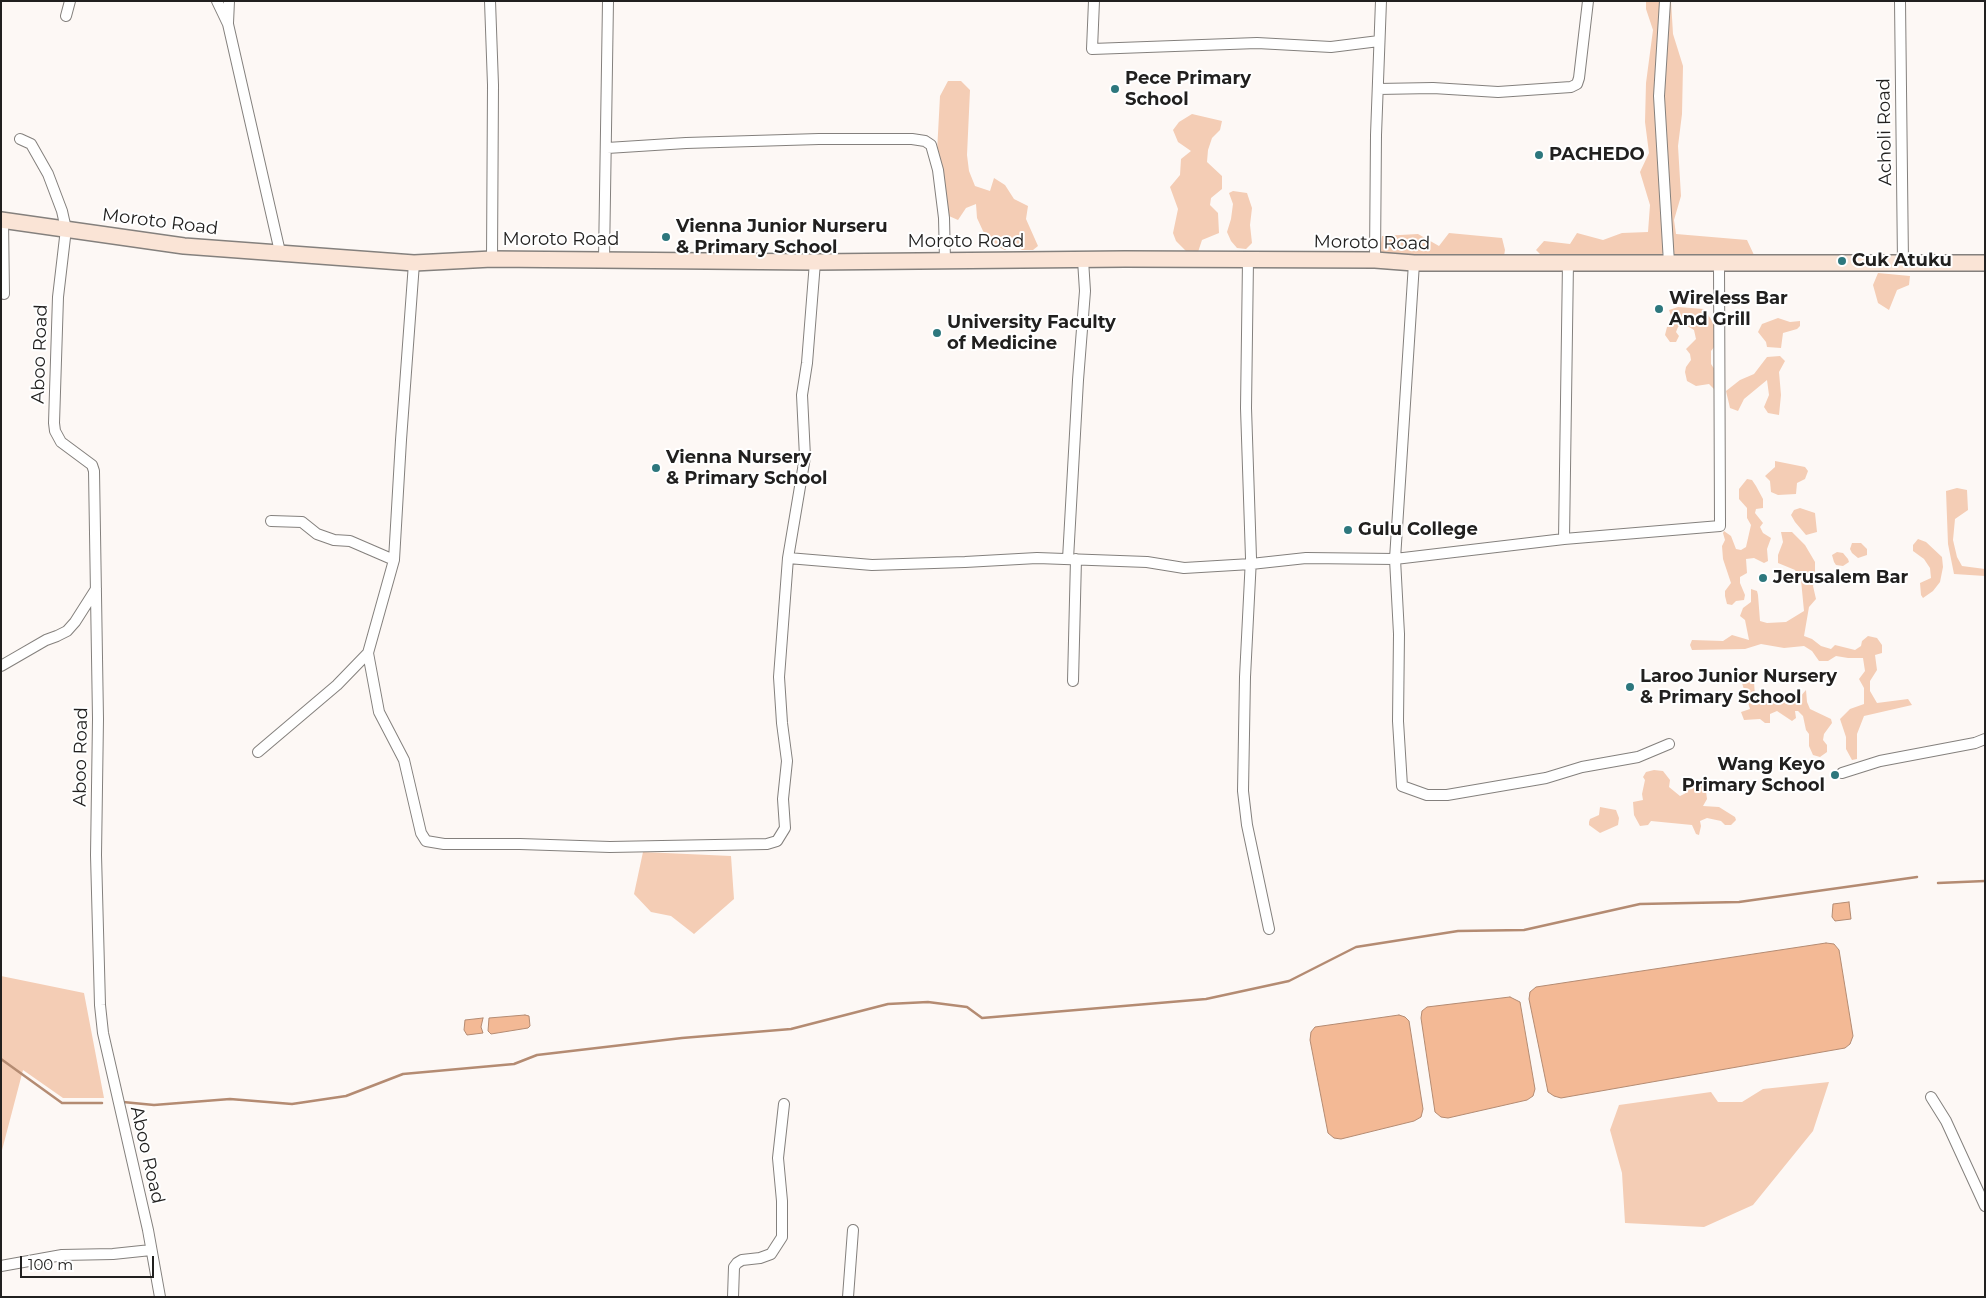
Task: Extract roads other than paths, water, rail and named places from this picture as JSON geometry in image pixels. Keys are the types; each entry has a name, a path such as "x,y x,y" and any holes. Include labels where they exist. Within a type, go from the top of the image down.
{"main road":[{"name":"Moroto Road","path":"2,220 184,246 414,263 492,259 604,259 814,262 945,260 1375,260 1414,263 1985,263"}],"street":[{"path":"66,16 70,1"},
{"path":"217,1 228,24 280,252"},
{"path":"228,24 229,1"},
{"path":"490,1 493,85 492,259"},
{"path":"604,259 608,1"},
{"path":"1094,1 1092,49 1257,43 1331,47 1379,41"},
{"path":"1375,260 1381,1"},
{"path":"1378,89 1432,88 1498,92 1549,90 1574,85 1580,78 1588,1"},
{"path":"1665,1 1659,96 1668,263"},
{"name":"Acholi Road","path":"1900,1 1904,263"},
{"path":"20,139 31,144 48,174 62,211 66,229"},
{"path":"607,148 686,142 819,139 912,139 925,141 931,145 938,170 944,218 945,260"},
{"path":"2,220 4,294"},
{"name":"Aboo Road","path":"66,229 58,297 54,423 55,431 61,442 92,465 94,471 98,719 96,855 100,1005 103,1033 148,1230 160,1297"},
{"path":"1073,681 1072,559 1078,380 1085,291 1084,260"},
{"path":"1248,260 1246,408 1251,564 1245,677 1243,791 1247,825 1269,929"},
{"path":"414,263 394,560 368,653 379,712 404,760 421,834 426,841 444,844 610,847 767,844 777,841 786,824 783,799 787,761 779,677 788,558 805,457 802,395 808,363 814,262"},
{"path":"1564,539 1568,262"},
{"path":"1414,263 1395,559 1399,634 1400,774 1404,787 1427,795 1447,795 1546,778 1582,767 1638,757 1669,744"},
{"path":"788,558 872,565 1038,558 1147,562 1184,568 1306,558 1395,559 1564,539 1720,526 1719,264"},
{"path":"271,521 302,522 318,534 334,540 350,541 394,560"},
{"path":"1,666 46,640 67,631 97,588"},
{"path":"258,752 337,685 368,653"},
{"path":"1842,773 1880,761 1975,743 1985,739"},
{"path":"1931,1097 1946,1122 1985,1206"},
{"path":"733,1297 734,1267 737,1263 742,1260 760,1258 771,1254 782,1237 782,1201 778,1158 784,1104"},
{"path":"848,1297 853,1230"},
{"path":"1,1266 62,1255 113,1254 151,1250"}],"waterway":[{"path":"123,1102 154,1105 230,1099 292,1104 346,1096 403,1074 514,1064 537,1055 682,1038 791,1029 888,1004 928,1002 967,1007 982,1018 1206,999 1289,981 1356,947 1458,931 1524,930 1640,904 1739,902 1917,877"},
{"path":"1938,883 1985,881"},
{"path":"1,1059 62,1103 102,1103"}],"place":[{"name":"Pece Primary School","path":"1115,89"},
{"name":"PACHEDO","path":"1539,155"},
{"name":"Vienna Junior Nurseru & Primary School","path":"666,237"},
{"name":"Cuk Atuku","path":"1842,261"},
{"name":"Wireless Bar And Grill","path":"1659,309"},
{"name":"University Faculty of Medicine","path":"937,333"},
{"name":"Vienna Nursery & Primary School","path":"656,468"},
{"name":"Gulu College","path":"1348,530"},
{"name":"Jerusalem Bar","path":"1763,578"},
{"name":"Laroo Junior Nursery & Primary School","path":"1630,687"},
{"name":"Wang Keyo Primary School","path":"1835,775"}]}
